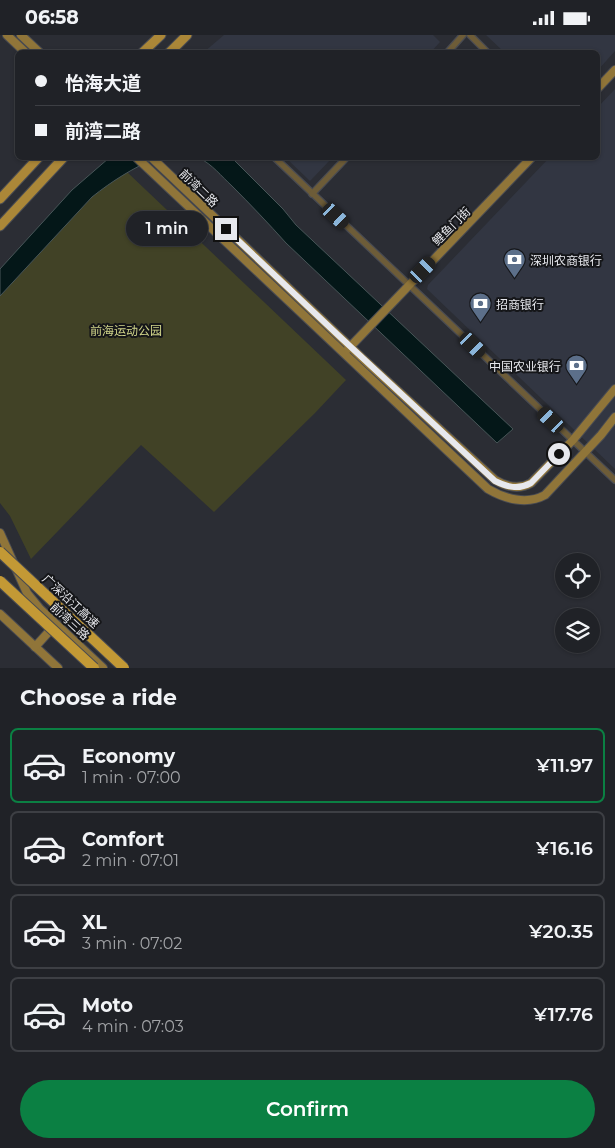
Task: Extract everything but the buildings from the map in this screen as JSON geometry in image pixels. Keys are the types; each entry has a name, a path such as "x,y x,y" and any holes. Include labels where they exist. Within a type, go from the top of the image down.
{"highway":[{"name":"广深沿江高速","path":"0,552 124,668"},
{"path":"0,581 94,668"}],"main road":[{"path":"145,50 161,35"},
{"path":"172,50 188,35"},
{"path":"0,199 35,160"},
{"path":"0,226 62,160"}],"street":[{"path":"8,35 23,50"},
{"path":"21,35 37,50"},
{"path":"450,50 464,35"},
{"path":"470,35 485,50"},
{"path":"600,86 615,69"},
{"name":"前湾二路","path":"139,160 488,489 502,496 517,499 532,499 545,495 585,452"},
{"name":"前湾二路","path":"153,160 495,481 512,487 531,483 572,440"},
{"path":"277,160 615,481"},
{"path":"312,194 344,160"},
{"name":"鲤鱼门街","path":"344,353 529,160"},
{"path":"572,440 615,389"},
{"path":"585,452 615,417"},
{"name":"前湾三路","path":"0,533 27,593 40,609 103,668"},
{"path":"0,614 58,668"},
{"path":"35,647 56,624"}],"shaded area":[{"path":"224,35 433,35 440,42 433,50 206,50"},
{"path":"486,35 615,35 615,51 600,68 600,50 502,50"},
{"path":"615,89 615,469 427,289 428,285 547,160 600,160 600,105"},
{"path":"107,160 152,160 123,175 92,197 0,296 0,269 72,190"},
{"path":"203,160 234,160 283,209 296,225 513,429 497,443 286,243 253,207"},
{"path":"288,160 330,160 310,181"}],"green space":[{"name":"前海运动公园","path":"127,172 346,380 214,512 141,445 31,559 10,516 0,503 0,296 92,197"}],"place":[{"name":"深圳农商银行","path":"514,279"},
{"name":"招商银行","path":"480,323"},
{"name":"中国农业银行","path":"577,385"}],"route":[{"path":"226,229 495,481 512,487 527,485 559,454"}]}
